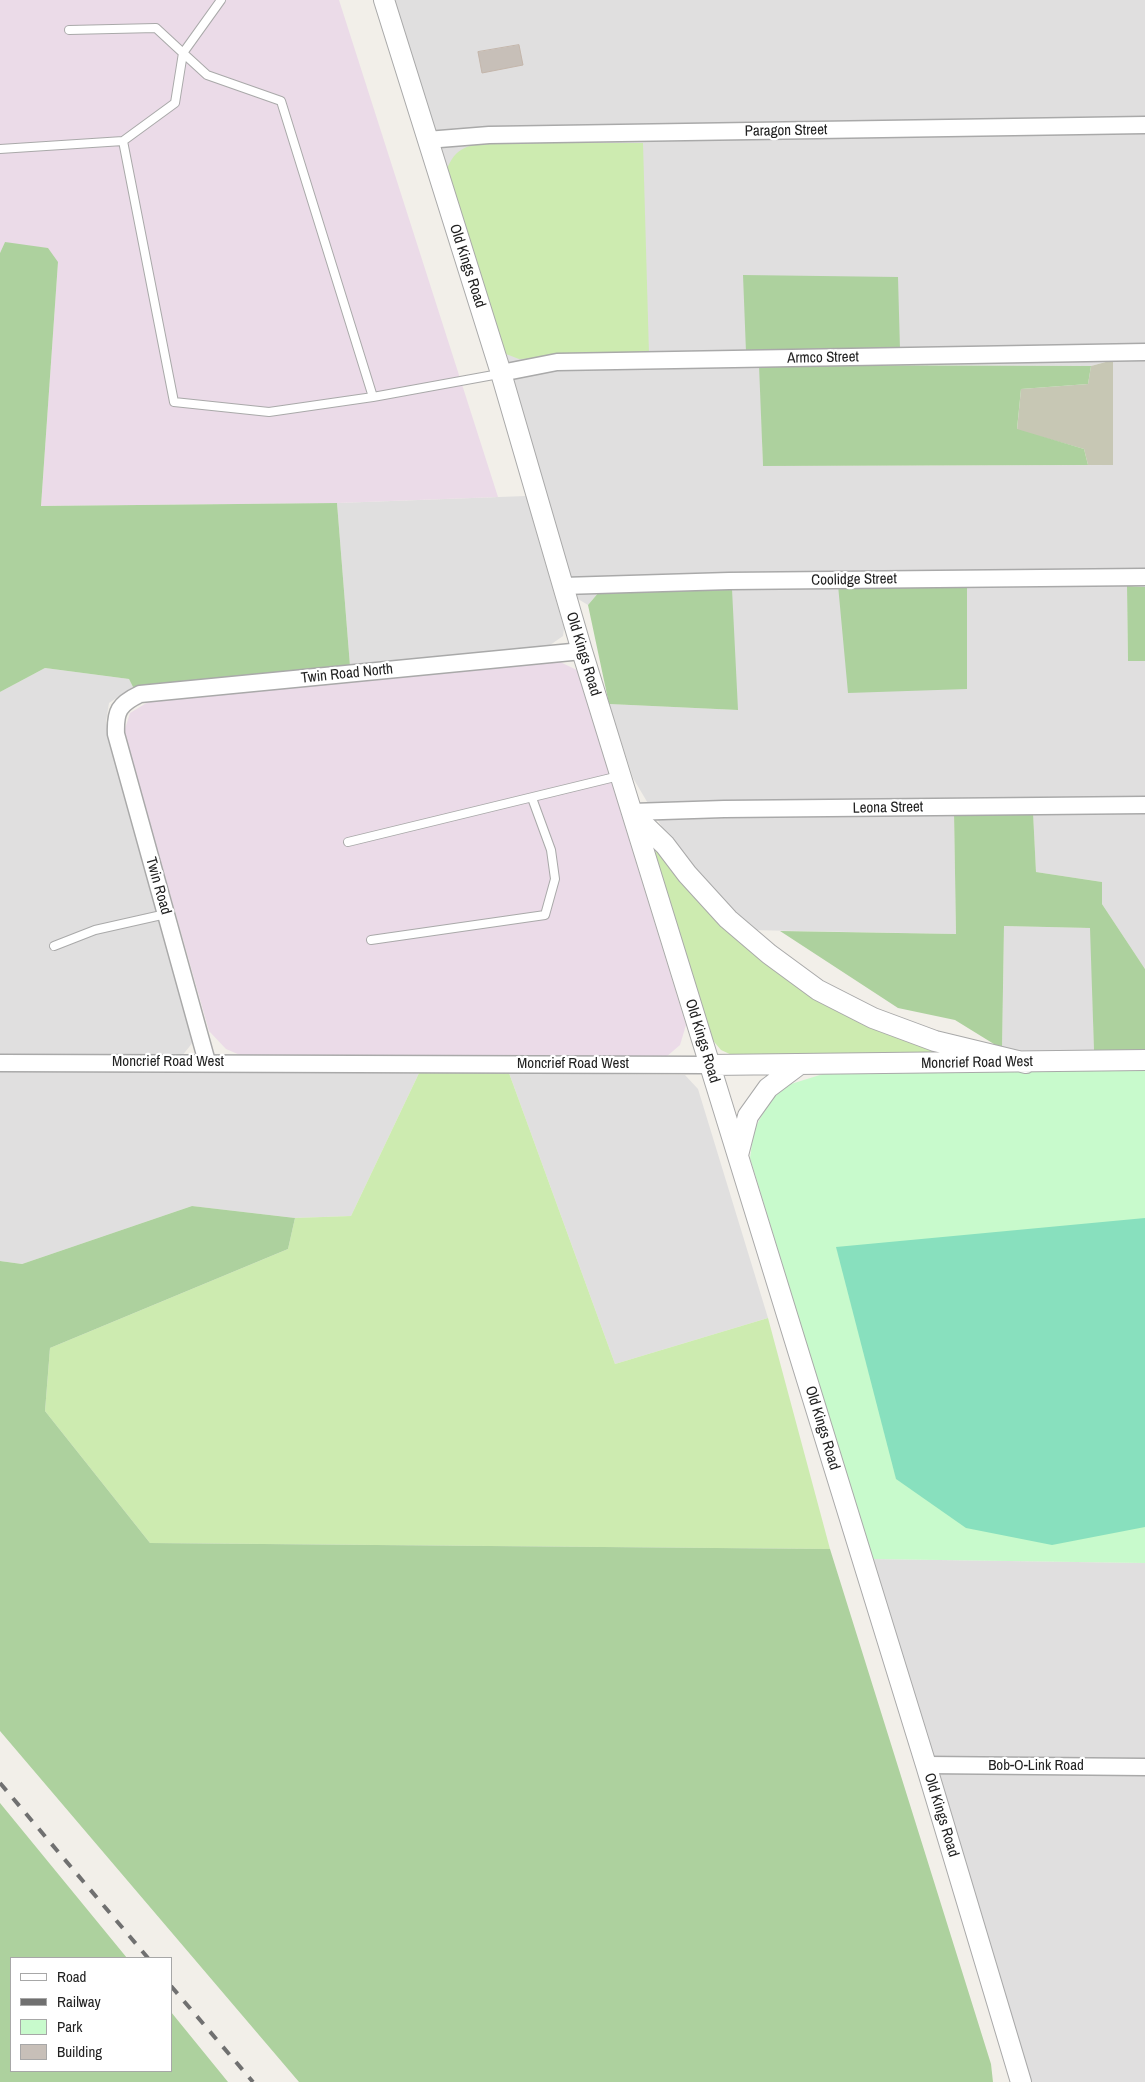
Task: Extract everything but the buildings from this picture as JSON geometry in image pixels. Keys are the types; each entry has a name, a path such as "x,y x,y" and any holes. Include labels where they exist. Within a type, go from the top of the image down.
{"street":[{"name":"Old Kings Road","path":"384,0 501,373 582,651 926,1765 1021,2082"},
{"name":"Paragon Street","path":"427,140 499,135 1145,126"},
{"name":"Armco Street","path":"501,373 557,362 1145,352"},
{"name":"Coolidge Street","path":"563,586 729,581 1145,577"},
{"name":"Twin Road North","path":"118,710 126,701 140,694 582,651"},
{"name":"Twin Road","path":"118,710 116,734 207,1062"},
{"name":"Leona Street","path":"632,812 1145,805"},
{"path":"632,812 665,844 687,874 728,919 769,954 818,990 873,1018 935,1041 1026,1063"},
{"name":"Moncrief Road West","path":"0,1063 207,1062 710,1065 1026,1063 1145,1060"},
{"path":"738,1155 748,1116 768,1088 800,1064"},
{"name":"Bob-O-Link Road","path":"926,1765 1145,1766"}],"lane":[{"path":"0,149 123,141 175,103 183,53 222,0"},
{"path":"69,30 156,28 207,75 281,101 373,397"},
{"path":"123,141 174,402 268,412 373,397 483,378 501,373"},
{"path":"348,842 621,775"},
{"path":"371,940 545,915 555,879 551,850 532,798"},
{"path":"54,946 95,930 166,914"}],"shaded area":[{"path":"0,0 339,0 498,497 337,503 41,506 58,262 5,242 0,253"},
{"path":"392,0 1145,0 1145,587 1127,586 1128,661 1145,661 1145,969 1102,904 1102,882 1036,872 1033,813 954,813 956,934 748,930 672,844 633,778 609,704 738,710 599,592 588,605 578,599 499,344 643,144 480,143 445,174","holes":["1113,360 1113,465 763,466 760,365 1091,366"]},
{"path":"1113,360 1113,465 1088,465 1084,449 1017,430 1021,389 1088,384 1091,366"},
{"path":"526,496 564,628 563,636 543,650 350,666 337,503"},
{"path":"560,662 577,670 686,1025 680,1045 666,1057 240,1055 226,1049 209,1031 124,732 130,713 153,699"},
{"path":"45,668 129,679 133,687 109,703 106,722 193,1042 182,1056 0,1054 0,692"},
{"path":"1004,926 1091,928 1094,1051 1028,1052 1002,1049"},
{"path":"0,1071 420,1071 351,1216 295,1218 192,1206 22,1264 0,1261"},
{"path":"509,1073 685,1075 698,1089 768,1318 615,1364"},
{"path":"872,1559 1145,1563 1145,2082 1032,2082"}],"green space":[{"path":"480,143 643,143 649,354 519,359 506,354 499,344 445,174 454,156 462,149"},
{"path":"5,242 48,248 58,262 41,506 337,503 350,666 133,687 129,679 45,668 0,692 0,253"},
{"path":"743,275 898,277 900,350 746,352"},
{"path":"759,365 1091,366 1088,384 1021,389 1017,429 1084,449 1088,465 763,466"},
{"path":"967,583 967,689 848,693 838,585"},
{"path":"1127,586 1145,587 1145,661 1128,661"},
{"path":"732,589 738,710 609,704 588,605 599,592"},
{"path":"954,812 1033,812 1036,872 1102,882 1102,904 1145,969 1145,1050 1094,1051 1090,928 1004,926 1002,1049 955,1020 898,1008 780,931 956,934"},
{"path":"658,849 726,928 947,1054 734,1056 721,1050 710,1037 655,852"},
{"path":"1145,1069 1145,1563 872,1559 750,1158 754,1130 770,1100 791,1084 823,1074"},
{"path":"420,1071 509,1073 615,1364 768,1318 830,1549 150,1543 45,1411 50,1348 288,1249 295,1218 351,1216"},
{"path":"192,1206 295,1218 288,1249 50,1348 45,1411 150,1543 830,1549 991,2064 993,2082 299,2082 0,1731 0,1261 22,1264"},
{"path":"1145,1218 1145,1527 1052,1545 966,1528 896,1479 836,1247"},
{"path":"0,1803 126,1957 10,1957 10,2072 172,2072 172,2013 228,2082 0,2082"}],"railway":[{"path":"0,1783 147,1957"},
{"path":"172,1987 253,2082"}]}
